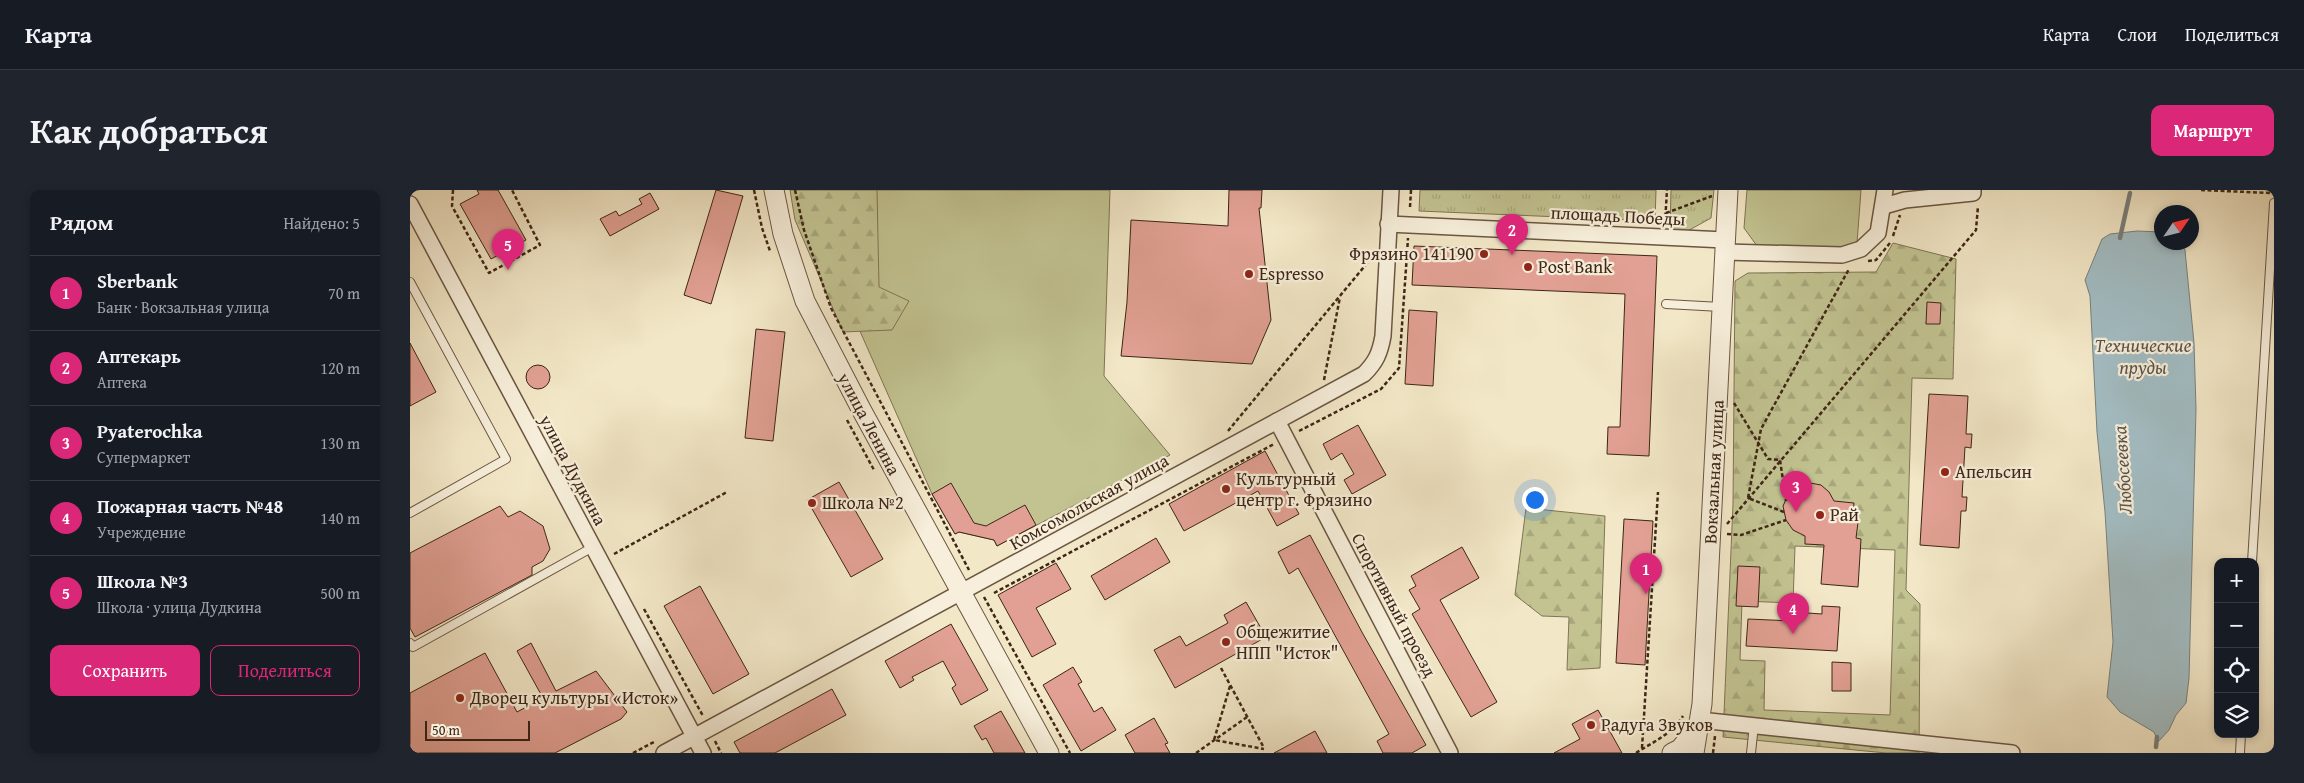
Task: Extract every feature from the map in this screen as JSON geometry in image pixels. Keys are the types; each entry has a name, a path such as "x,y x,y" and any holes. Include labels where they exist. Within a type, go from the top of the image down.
{"street":[{"name":"улица Ленина","path":"774,190 783,234 805,301 861,409 964,586 1049,753"},
{"name":"Комсомольская улица","path":"664,753 964,586 1277,422 1364,374 1374,364 1380,352 1383,336 1386,252 1391,190"},
{"name":"площадь Победы","path":"1388,224 1842,255 1861,249 1878,233 1884,206 1885,190"},
{"name":"Вокзальная улица","path":"1694,753 1705,726 1725,246 1723,192"},
{"path":"1884,206 1905,200 1976,194"},
{"name":"улица Дудкина","path":"410,204 703,753"},
{"name":"Спортивный проезд","path":"1277,422 1450,753"},
{"path":"1672,753 1680,749 1705,726 1754,725 2012,753"}],"lane":[{"path":"2252,558 2274,203"},
{"path":"410,282 506,459 410,513"},
{"path":"1666,304 1722,307"},
{"path":"410,642 413,647 593,547"},
{"path":"1751,753 1754,725"},
{"path":"2240,753 2241,738"}],"path":[{"path":"453,190 452,206 489,273 540,245 512,190"},
{"path":"794,190 804,230 831,308 970,571 964,586 1070,753"},
{"path":"1410,207 1411,190"},
{"path":"1665,224 1667,190"},
{"path":"2201,190 2274,193"},
{"path":"1666,213 1723,192"},
{"path":"1727,525 1976,230 1976,194"},
{"path":"1864,262 1876,260 1884,253 1892,239 1905,200"},
{"path":"1223,437 1376,252 1407,254 1408,235"},
{"path":"1748,498 1761,429 1852,263"},
{"path":"1316,384 1324,380 1340,296"},
{"path":"1730,406 1731,398 1768,459 1780,460"},
{"path":"1780,460 1786,501"},
{"path":"614,554 727,492"},
{"path":"1642,748 1658,492"},
{"path":"1748,498 1784,512"},
{"path":"1727,515 1726,534 1741,535 1786,520"},
{"path":"1214,740 1264,749 1221,668"},
{"path":"1214,740 1230,686"},
{"path":"702,716 711,711"},
{"path":"1196,753 1247,717"},
{"path":"1705,726 1713,753"},
{"path":"715,741 721,753"}],"green space":[{"path":"790,190 877,190 879,287 909,301 892,330 843,332 795,220"},
{"path":"809,190 1110,190 1104,376 1170,455 997,546 994,540 959,532 955,534 932,494 813,225"},
{"path":"1420,190 1656,190 1655,221 1419,211"},
{"path":"1671,190 1714,190 1711,218 1684,233 1670,231"},
{"path":"1747,190 1861,190 1857,243 1837,250 1757,246 1744,228"},
{"path":"1893,243 1956,259 1953,379 1912,378 1906,590 1920,604 1919,753 1886,753 1723,737 1733,504 1735,281 1748,273 1876,272","holes":["1795,546 1895,550 1890,715 1764,710 1765,661 1740,660 1742,601 1793,603"]},
{"path":"1526,508 1605,516 1600,668 1567,670 1569,617 1542,616 1515,595"}],"water":[{"name":"Технические пруды","path":"2137,231 2154,232 2154,250 2185,250 2194,343 2196,409 2189,678 2186,703 2176,715 2169,730 2158,742 2154,732 2120,712 2107,697 2113,642 2105,512 2097,432 2090,296 2085,280 2102,239 2110,234"}],"building":[{"path":"477,190 498,190 526,240 491,259 460,204 479,194"},
{"path":"716,190 743,196 711,304 684,295"},
{"path":"1229,190 1262,190 1261,208 1259,208 1271,320 1252,364 1121,356 1127,302 1131,220 1228,226"},
{"path":"650,193 659,209 610,236 600,219 616,211 619,216 642,204 639,199"},
{"path":"1414,246 1657,256 1649,456 1607,454 1608,427 1620,427 1625,294 1412,285"},
{"path":"1927,302 1941,303 1940,324 1926,324"},
{"path":"1409,310 1437,312 1433,386 1405,384"},
{"path":"756,329 785,332 773,441 745,438"},
{"path":"410,343 436,392 410,406"},
{"path":"538,365 547,368 550,377 547,386 538,389 529,386 526,377 529,368"},
{"path":"1929,394 1968,396 1966,434 1972,434 1971,448 1965,447 1962,497 1967,497 1966,511 1961,511 1959,548 1920,545"},
{"path":"1358,425 1386,475 1352,494 1344,480 1354,474 1342,453 1331,460 1323,444"},
{"path":"1265,451 1299,514 1277,526 1258,491 1184,531 1169,504"},
{"path":"839,482 883,559 851,577 807,500"},
{"path":"951,483 974,523 986,526 1025,505 1036,525 997,546 994,540 959,532 955,534 932,494"},
{"name":"Рай","path":"1810,483 1821,485 1829,492 1834,501 1854,503 1853,514 1859,515 1856,538 1861,539 1858,587 1821,584 1824,545 1805,544 1805,536 1793,530 1786,520 1783,506 1789,493 1799,486"},
{"path":"500,506 508,517 520,511 543,526 550,549 543,561 532,567 532,575 415,637 410,628 410,553"},
{"path":"1624,519 1653,521 1645,665 1616,663"},
{"path":"1310,535 1426,745 1412,753 1383,753 1377,741 1389,734 1298,568 1289,574 1278,552"},
{"path":"1156,538 1170,562 1105,600 1091,576"},
{"path":"1462,547 1479,578 1440,600 1497,702 1471,717 1412,614 1420,609 1409,590 1416,586 1411,576"},
{"path":"1056,563 1071,589 1036,608 1056,644 1032,657 998,595"},
{"path":"1738,566 1760,567 1758,607 1736,606"},
{"path":"700,586 749,674 713,694 664,606"},
{"name":"Общежитие НПП \"Исток\"","path":"1246,602 1266,637 1175,688 1154,650 1180,636 1186,646 1228,623 1224,615"},
{"path":"1822,606 1840,607 1837,651 1746,646 1748,619 1793,621 1793,612 1822,614"},
{"path":"951,624 988,690 961,705 952,688 956,685 943,661 912,677 914,680 900,688 885,661"},
{"path":"531,643 556,691 596,671 627,712 621,719 555,753 410,753 410,693 485,653 517,712 543,698 517,651"},
{"path":"1832,662 1851,663 1851,691 1832,691"},
{"path":"1073,667 1082,682 1078,684 1094,712 1102,707 1116,730 1081,751 1043,685"},
{"path":"832,689 846,715 775,753 740,753 734,742"},
{"path":"1598,710 1622,753 1554,753 1580,739 1572,724"},
{"path":"1001,711 1025,753 994,753 986,738 982,740 974,726"},
{"path":"1154,718 1168,743 1165,744 1170,753 1135,753 1125,735"},
{"path":"1315,731 1327,753 1274,753"}],"waterway":[{"name":"Любосеевка","path":"2120,238 2130,193"},
{"name":"Любосеевка","path":"2156,747 2157,737"}],"place":[{"name":"Фрязино 141190","path":"1484,254"},
{"name":"Аптекарь","path":"1512,255"},
{"name":"Post Bank","path":"1528,267"},
{"name":"Школа №3","path":"508,270"},
{"name":"Espresso","path":"1249,274"},
{"name":"Апельсин","path":"1945,472"},
{"name":"Культурный центр г. Фрязино","path":"1226,489"},
{"name":"Школа №2","path":"812,503"},
{"name":"Pyaterochka","path":"1796,512"},
{"name":"Рай","path":"1820,515"},
{"name":"Sberbank","path":"1646,594"},
{"name":"Пожарная часть №48","path":"1793,634"},
{"name":"Общежитие НПП \"Исток\"","path":"1226,642"},
{"name":"Дворец культуры «Исток»","path":"460,698"},
{"name":"Радуга Звуков","path":"1591,725"}]}
